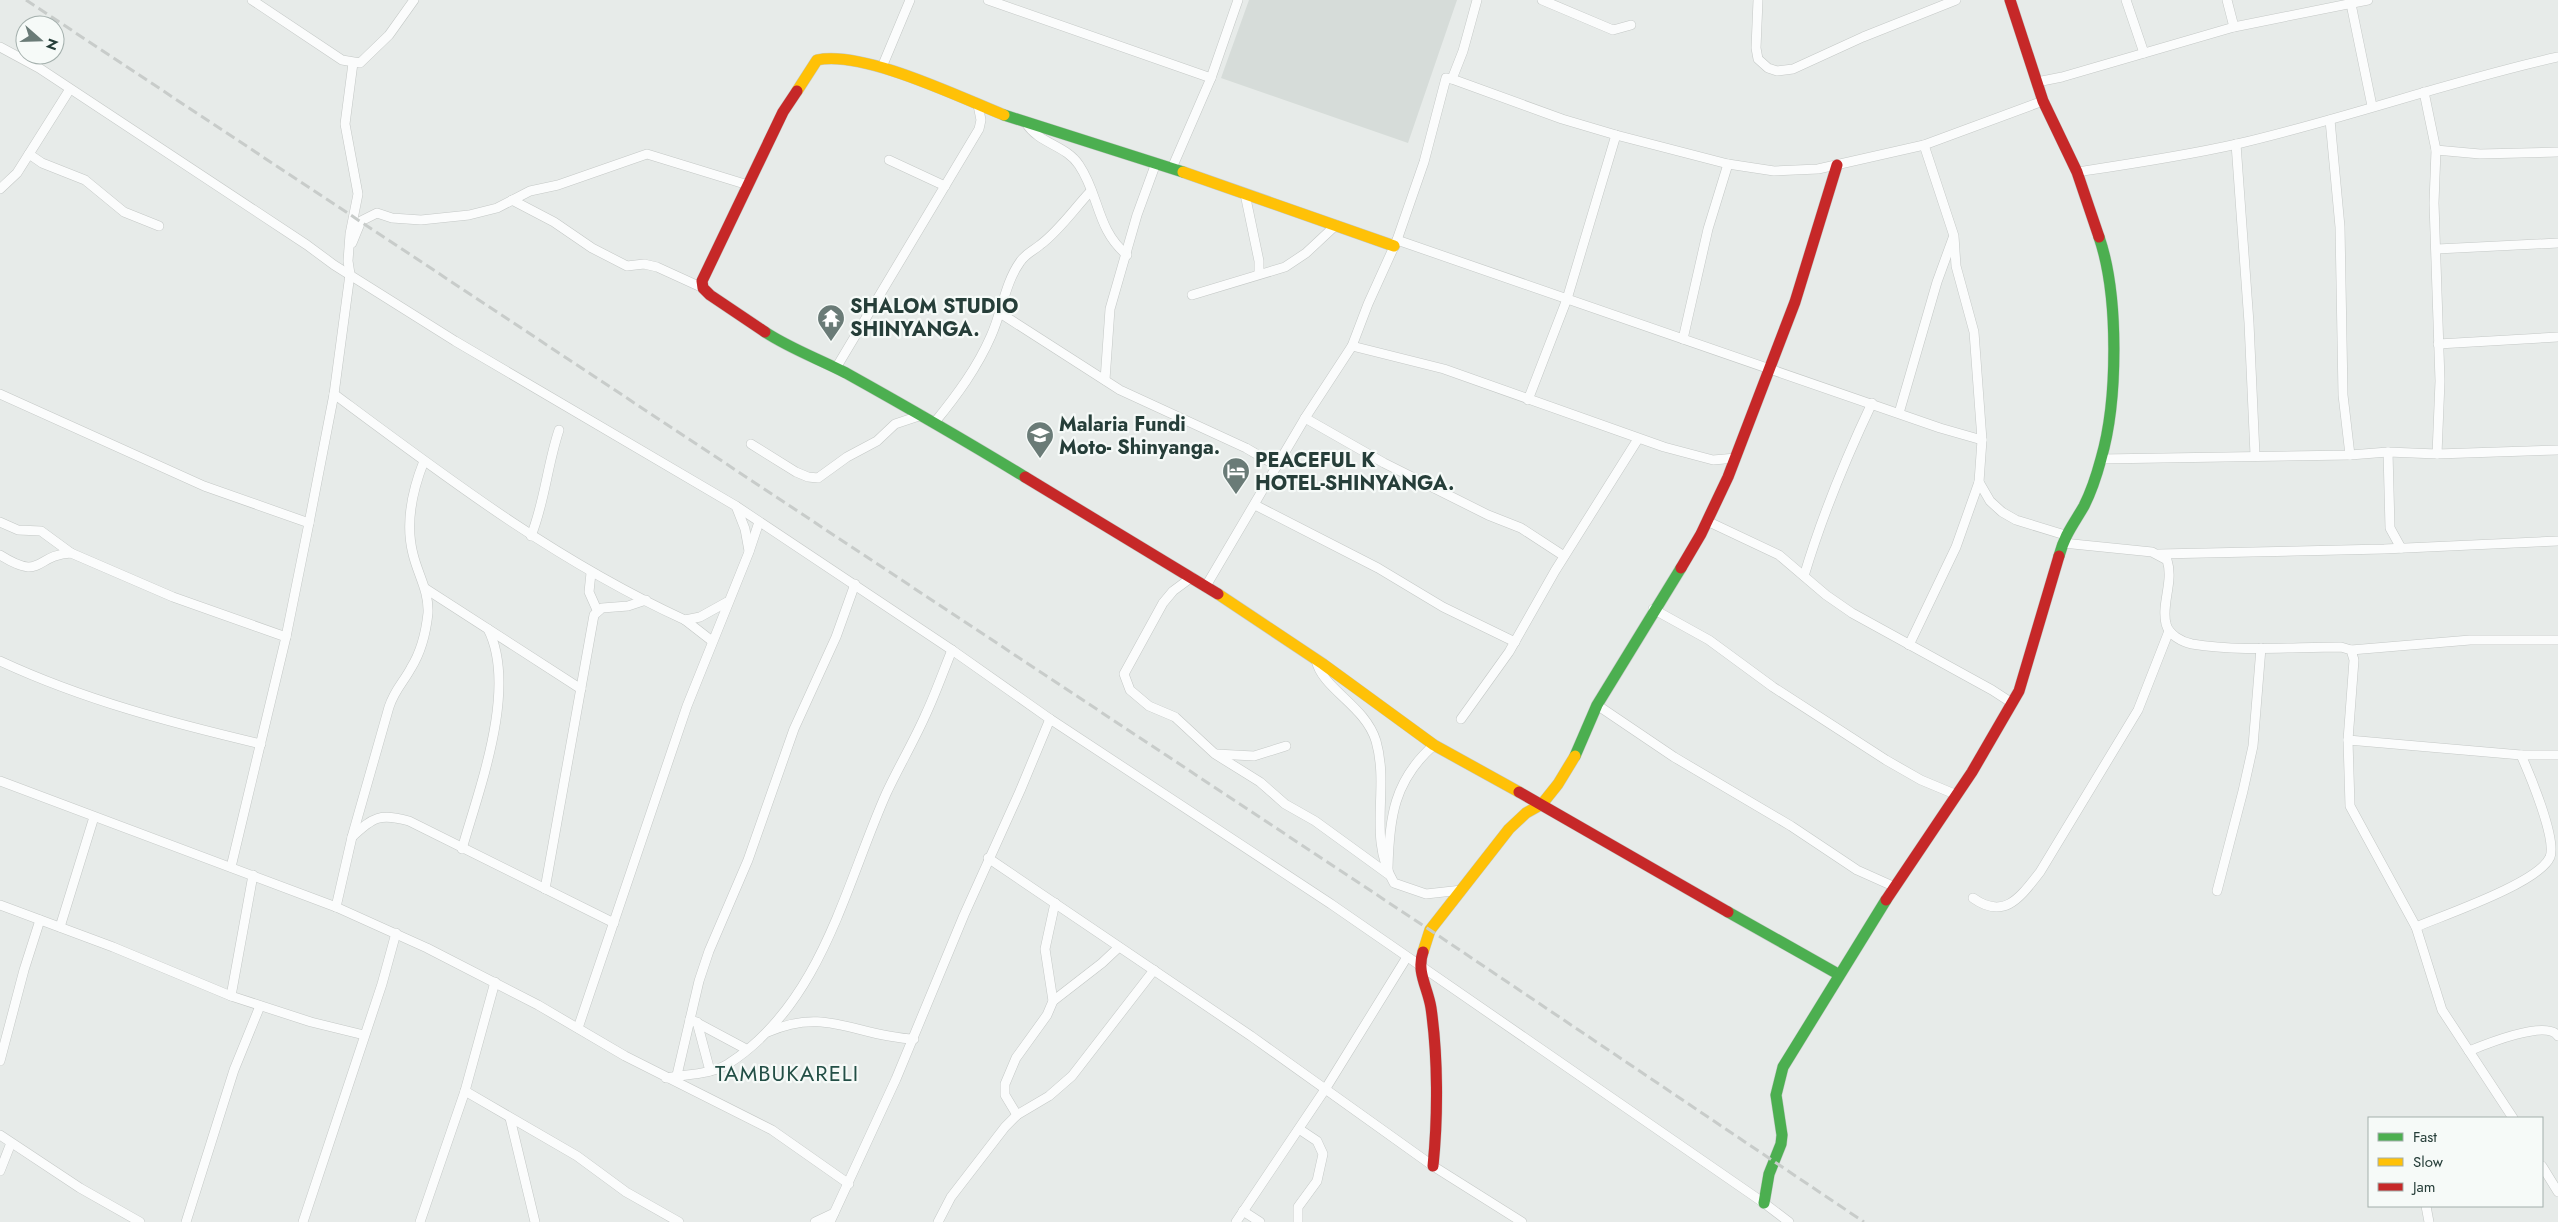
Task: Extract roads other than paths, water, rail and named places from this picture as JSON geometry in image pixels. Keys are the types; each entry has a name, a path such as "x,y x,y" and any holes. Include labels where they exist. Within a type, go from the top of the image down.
{"street":[{"path":"252,0 342,60 360,64 389,35 414,0"},
{"path":"882,67 910,0"},
{"path":"988,0 1211,78"},
{"path":"1172,168 1211,78 1238,0"},
{"path":"1452,79 1463,51 1477,0"},
{"path":"1542,0 1613,30 1631,25"},
{"path":"1758,0 1756,48 1758,59 1768,68 1777,71 1793,69 1863,37 1956,0"},
{"path":"1764,1203 1769,1174 1782,1135 1776,1105 1778,1081 1798,1039 1838,974 1957,795 2012,703 2029,658 2064,539 2085,504 2101,459 2114,367 2111,302 2102,245 2076,172 2043,101 2010,0"},
{"path":"2126,0 2144,53"},
{"path":"2227,0 2234,27"},
{"path":"2037,82 2062,77 2234,27 2368,0"},
{"path":"2352,4 2372,106"},
{"path":"0,47 70,89 307,245 334,265 455,341 736,506 855,584 1050,719 1226,832 1789,1222"},
{"path":"703,288 702,281 783,112 808,72 818,60 831,57 882,67 1026,123 1172,168 1336,226 1395,243 1566,299 1982,440"},
{"path":"2076,172 2236,144 2558,57"},
{"path":"231,867 286,636 334,394 350,274 349,248 358,194 344,124 352,63"},
{"path":"1206,586 1306,418 1352,346 1395,243 1424,162 1446,78 1562,119 1616,135 1728,164 1774,171 1818,169 1924,145 2043,101"},
{"path":"0,189 18,172 70,89"},
{"path":"2424,92 2436,150 2434,203 2437,249 2440,423 2437,454"},
{"path":"836,368 979,128 981,120 978,105"},
{"path":"2330,120 2340,227 2343,395 2350,455"},
{"path":"1026,123 1032,132 1049,145 1067,153 1078,163 1086,177 1090,192 1108,235 1127,255"},
{"path":"1528,400 1566,299 1616,135"},
{"path":"2236,144 2250,323 2254,455"},
{"path":"1909,645 1956,547 1979,482 1982,440 1974,332 1956,266 1954,236 1924,145"},
{"path":"2436,150 2480,154 2558,152"},
{"path":"29,154 42,163 85,180 124,212 159,226"},
{"path":"349,248 361,221 377,213 402,218 438,219 497,208 530,191 571,181 597,170 647,154 748,185"},
{"path":"890,160 945,186"},
{"path":"1105,380 1110,309 1137,215 1156,163"},
{"path":"1683,339 1708,229 1728,164"},
{"path":"1433,1166 1437,1123 1431,1007 1419,964 1430,930 1509,829 1526,813 1542,804 1574,758 1596,705 1707,521 1736,458 1795,302 1837,165"},
{"path":"935,422 961,391 991,336 1012,277 1020,262 1028,252 1041,244 1090,192"},
{"path":"1245,194 1259,261 1259,273"},
{"path":"512,200 620,263 627,266 644,264 657,267 703,288 759,330 788,347 836,368 935,422 1206,586 1316,660 1434,745 1542,804 1732,916 1838,974"},
{"path":"1192,295 1259,273 1285,267 1336,226"},
{"path":"1899,413 1935,291 1954,236"},
{"path":"2437,249 2558,243"},
{"path":"1000,313 1140,400 1246,448 1277,466"},
{"path":"2438,344 2558,336"},
{"path":"1352,346 1444,369 1638,439 1713,460 1736,458"},
{"path":"0,394 204,486 309,523"},
{"path":"334,394 424,461 531,536 591,573 685,620 712,641"},
{"path":"1804,576 1821,519 1844,462 1872,403"},
{"path":"751,444 796,472 808,477 818,478 847,457 877,442 895,424 922,415"},
{"path":"1306,418 1384,463 1488,515 1521,528 1564,556"},
{"path":"531,536 545,498 549,462 558,430"},
{"path":"1461,719 1504,661 1564,556 1638,439"},
{"path":"2101,459 2254,455 2350,455 2388,452 2437,454 2558,450"},
{"path":"2388,452 2390,528 2402,548"},
{"path":"336,907 352,837 395,690 410,670 424,638 428,612 426,589 414,556 411,536 412,497 424,461"},
{"path":"1979,482 1990,500 2002,512 2016,520 2064,539 2159,554 2402,548 2558,541"},
{"path":"1255,505 1378,568 1443,607 1515,642"},
{"path":"736,506 745,529 749,552"},
{"path":"1707,521 1779,555 1852,613 1992,690 2012,703"},
{"path":"0,522 18,530 41,531 71,553 173,596 286,636"},
{"path":"578,1028 661,778 759,522"},
{"path":"0,555 18,566 27,568 59,555 71,553"},
{"path":"2159,554 2167,560 2171,572 2166,622 2169,630 2177,638 2191,644 2261,648 2341,647 2351,650 2470,640 2558,640"},
{"path":"591,573 589,592 598,610"},
{"path":"1192,577 1173,591 1163,602 1124,674 1126,683 1138,698 1149,706 1175,717 1216,754 1260,782 1285,804 1315,821 1388,874"},
{"path":"677,1076 693,1020 699,981 713,942 748,860 794,728 836,637 855,584"},
{"path":"426,589 581,689"},
{"path":"545,889 592,622 598,610 607,606 628,606 646,600"},
{"path":"685,620 700,617 727,602"},
{"path":"1653,609 1708,640 1773,687 1886,760 1921,780 1957,795"},
{"path":"462,849 481,784 494,728 499,671 495,643 488,630"},
{"path":"1973,898 1987,906 2008,906 2021,895 2040,872 2138,710 2169,630"},
{"path":"2218,891 2244,791 2252,746 2261,648"},
{"path":"766,1034 806,981 823,951 886,793 926,714 952,650"},
{"path":"2351,650 2354,660 2348,740 2350,806 2416,927 2442,1010 2513,1117"},
{"path":"1316,660 1318,670 1325,679 1342,693 1367,720 1376,740 1381,767 1379,841 1382,858 1388,874 1394,883 1426,894 1462,890"},
{"path":"0,661 50,683 118,706 163,720 261,744"},
{"path":"1596,705 1674,757 1776,817 1857,870 1896,887"},
{"path":"830,1222 849,1184 914,1038 988,858 1020,792 1050,719"},
{"path":"2348,740 2521,754 2558,755"},
{"path":"1388,874 1390,825 1399,794 1406,778 1419,759 1434,745"},
{"path":"1216,754 1254,756 1286,746"},
{"path":"2416,927 2528,879 2550,856 2551,846 2547,827 2534,783 2521,754"},
{"path":"0,781 253,875 336,907 396,933 495,982 666,1078 772,1130 849,1184"},
{"path":"352,837 376,818 391,816 409,821 614,923"},
{"path":"60,927 94,817"},
{"path":"988,858 1326,1088 1433,1166 1521,1222"},
{"path":"231,996 253,875"},
{"path":"1017,1115 1005,1095 1005,1084 1016,1058 1047,1015 1052,1001 1045,949 1055,903"},
{"path":"0,905 60,927 231,996 364,1035"},
{"path":"0,1061 24,970 40,920"},
{"path":"303,1222 382,984 396,933"},
{"path":"1052,1001 1102,963 1119,947"},
{"path":"1236,1222 1300,1129 1407,957"},
{"path":"938,1222 951,1197 992,1143 1017,1115 1049,1096 1072,1076 1154,970"},
{"path":"420,1222 464,1091 495,982"},
{"path":"186,1222 234,1070 260,1006"},
{"path":"693,1020 746,1049"},
{"path":"693,1020 710,1072"},
{"path":"666,1078 710,1072 729,1063 766,1034 784,1025 805,1021 828,1021 895,1038 914,1038"},
{"path":"2470,1051 2506,1038 2544,1029 2551,1029 2558,1036"},
{"path":"464,1091 563,1147 626,1192 679,1222"},
{"path":"510,1118 535,1222"},
{"path":"1298,1222 1298,1208 1317,1181 1323,1154 1317,1141 1300,1129"},
{"path":"0,1135 88,1192 140,1222"},
{"path":"0,1170 11,1143"},
{"path":"2543,1168 2558,1192"},
{"path":"2426,1207 2429,1222"},
{"path":"1243,1211 1260,1222"},
{"path":"815,1222 834,1213"}],"railway":[{"path":"26,0 1430,930 1864,1222"}],"place":[{"name":"SHALOM STUDIO SHINYANGA.","path":"831,342"},
{"name":"Malaria Fundi Moto- Shinyanga.","path":"1040,459"},
{"name":"PEACEFUL K HOTEL-SHINYANGA.","path":"1236,495"}],"district":[{"name":"TAMBUKARELI","path":"787,1073"}]}
